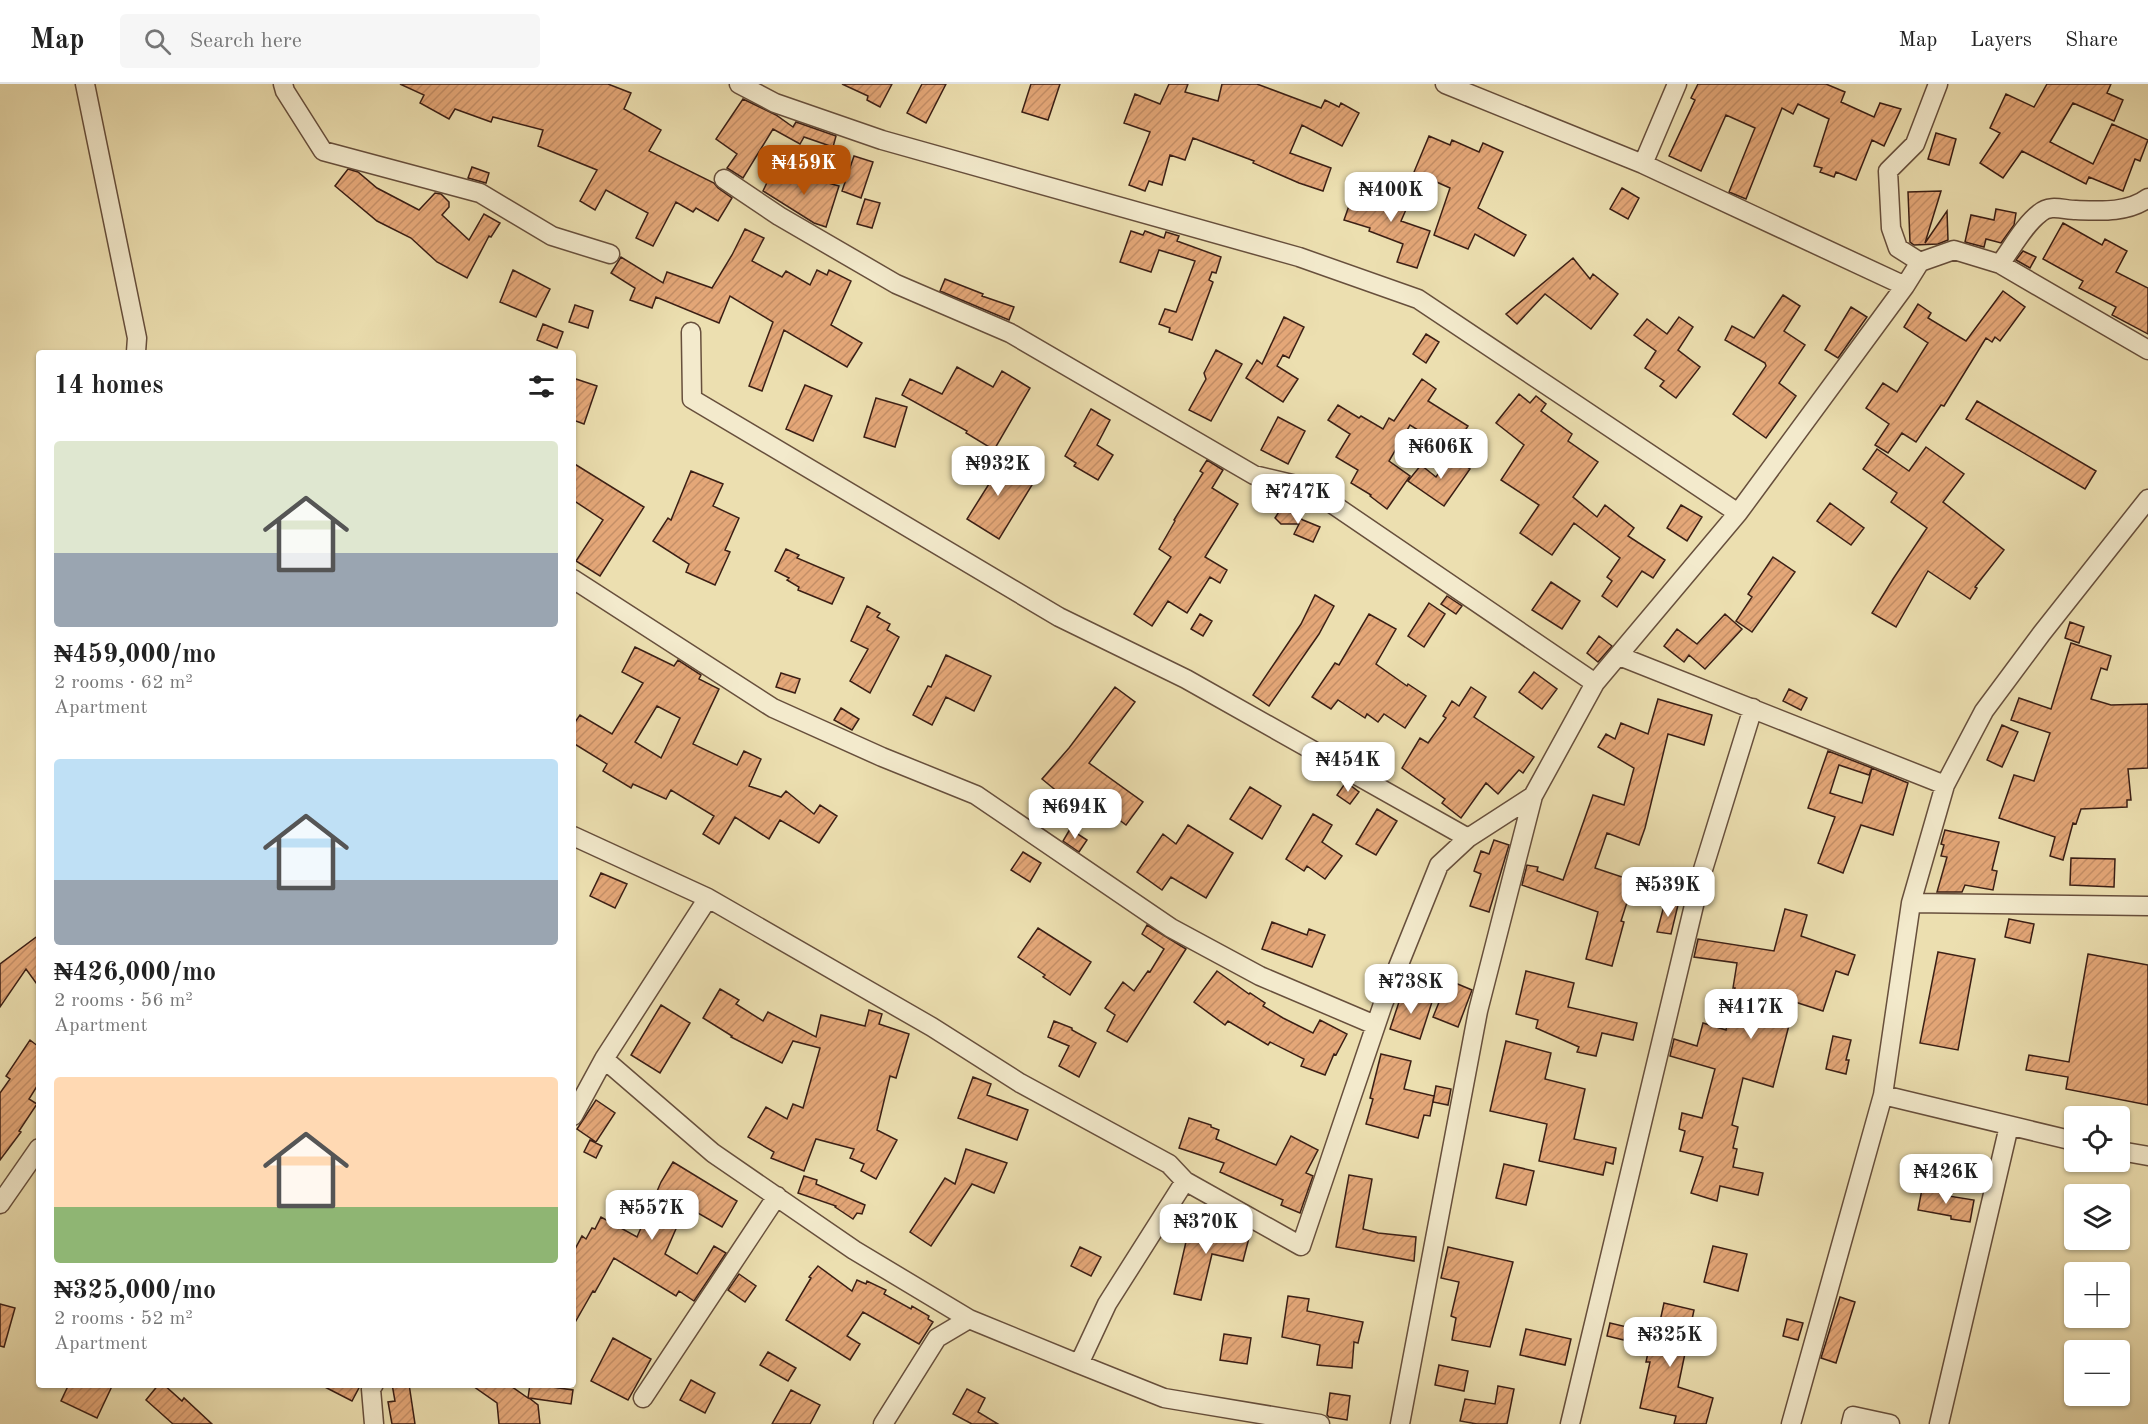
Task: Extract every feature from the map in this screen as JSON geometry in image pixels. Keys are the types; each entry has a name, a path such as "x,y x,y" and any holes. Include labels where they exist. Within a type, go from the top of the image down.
{"street":[{"path":"85,84 137,338 136,350"},
{"path":"283,84 285,91 323,151 480,193 552,236 610,254"},
{"path":"739,84 775,103 882,140 1299,257 1418,299 1738,513"},
{"path":"1445,84 1643,164 1905,286"},
{"path":"1643,164 1677,84"},
{"path":"1920,262 1898,248 1891,228 1888,171 1915,144 1938,84"},
{"path":"723,179 779,216 896,284 1010,333 1254,475 1309,488 1595,683"},
{"path":"2000,264 2041,211 2053,208 2116,210 2138,205 2148,198"},
{"path":"1400,1424 1478,1011 1533,796 1595,683 1738,513 1905,286 1920,262 1954,250 2000,264 2148,350"},
{"path":"690,332 692,399 1059,617 1186,679 1468,838"},
{"path":"1791,1424 1883,1095 1911,903 1945,785 1984,711 2148,498"},
{"path":"576,581 773,708 882,757 976,795 1171,928 1260,976 1375,1025"},
{"path":"1619,656 1945,785"},
{"path":"1570,1424 1701,876 1753,708"},
{"path":"576,837 708,898 932,1027 1020,1083 1169,1164 1185,1181 1301,1246 1375,1025 1439,865 1468,838 1533,796"},
{"path":"576,1110 604,1059 708,898"},
{"path":"1911,903 2148,906"},
{"path":"604,1059 712,1153 854,1250 969,1320 1164,1398 1320,1424"},
{"path":"1883,1095 2064,1139"},
{"path":"1939,1424 2009,1126"},
{"path":"0,1204 36,1152"},
{"path":"2130,1153 2148,1156"},
{"path":"1079,1364 1107,1304 1185,1181"},
{"path":"644,1398 777,1196"},
{"path":"883,1424 937,1338 946,1305"},
{"path":"937,1338 969,1320"},
{"path":"372,1388 374,1424"},
{"path":"1851,1424 1853,1416 1890,1424"}],"building":[{"path":"400,84 608,84 631,93 624,109 661,130 649,151 714,183 732,198 718,221 696,208 693,212 676,202 653,246 636,238 648,213 606,190 595,210 580,201 597,170 538,146 543,130 493,117 491,122 455,109 449,119 420,103 424,95"},
{"path":"842,84 892,84 880,107 867,100 868,96"},
{"path":"922,84 946,84 926,123 907,113"},
{"path":"1031,84 1060,84 1048,120 1022,112"},
{"path":"1169,84 1188,84 1185,92 1218,101 1222,84 1257,84 1321,108 1325,100 1339,107 1341,103 1359,113 1342,146 1302,125 1290,153 1331,168 1323,191 1193,138 1185,160 1170,155 1162,185 1149,181 1145,191 1129,185 1150,132 1124,123 1135,94 1160,104"},
{"path":"1698,84 1826,84 1845,92 1841,102 1874,117 1880,103 1901,109 1884,146 1872,140 1856,180 1836,172 1834,177 1820,172 1822,168 1814,166 1829,119 1798,104 1793,114 1782,108 1746,199 1729,192 1755,128 1726,115 1701,171 1669,156 1695,100 1691,98"},
{"path":"2047,84 2111,84 2107,93 2123,100 2114,121 2073,103 2050,142 2093,164 2112,124 2148,140 2140,161 2135,159 2123,191 2089,177 2086,184 2022,151 2003,178 1980,163 2000,133 1990,128 2006,94 2034,107"},
{"path":"743,99 776,115 793,127 796,122 836,136 833,147 804,137 800,144 773,129 743,178 727,168 737,154 716,139"},
{"path":"1936,133 1956,139 1949,165 1928,159"},
{"path":"1429,136 1450,145 1452,140 1479,152 1483,143 1503,152 1478,208 1526,235 1514,256 1475,234 1468,249 1434,235 1450,188 1414,172"},
{"path":"854,156 873,162 861,198 842,191"},
{"path":"472,167 489,173 486,183 468,178"},
{"path":"774,168 797,183 800,175 839,186 826,227 814,223 763,191"},
{"path":"348,169 358,172 377,188 419,210 435,193 441,194 449,202 449,207 442,215 469,240 484,214 500,223 491,237 489,236 467,278 437,262 411,238 377,221 335,186"},
{"path":"1379,184 1412,196 1401,221 1430,231 1417,268 1397,262 1403,244 1369,231 1370,228 1344,220 1351,200 1368,207"},
{"path":"1622,188 1639,198 1628,219 1610,209"},
{"path":"1941,191 1925,243 1947,211 1948,240 1938,244 1914,245 1910,242 1908,192"},
{"path":"865,199 880,203 872,228 857,224"},
{"path":"1996,209 2016,213 2014,225 2001,243 1986,239 1984,247 1965,242 1971,215 1994,220"},
{"path":"2063,223 2102,245 2105,239 2127,251 2116,272 2148,288 2148,334 2112,315 2116,307 2079,288 2083,281 2043,259"},
{"path":"745,229 764,238 752,261 782,277 786,271 810,285 817,270 827,275 829,270 851,281 831,325 862,343 847,367 784,330 762,391 749,386 773,322 730,296 719,323 656,297 652,308 630,300 635,288 611,273 621,257 663,283 667,272 712,288"},
{"path":"1131,231 1143,235 1145,231 1164,238 1166,232 1179,236 1177,241 1221,257 1216,273 1212,272 1209,280 1213,282 1192,340 1169,332 1170,328 1159,324 1165,309 1176,312 1195,261 1159,250 1151,272 1120,262"},
{"path":"2023,251 2036,257 2030,268 2016,260"},
{"path":"1573,258 1590,279 1593,274 1618,294 1591,329 1545,294 1517,324 1506,314"},
{"path":"513,270 550,289 536,317 500,302"},
{"path":"945,279 983,294 982,296 1014,307 1009,320 940,291"},
{"path":"2003,291 2025,307 2000,341 1995,337 1992,342 1986,338 1944,406 1941,405 1916,442 1902,433 1888,453 1875,445 1889,424 1866,408 1883,383 1897,392 1928,343 1904,327 1918,304 1931,313 1928,318 1966,341"},
{"path":"1783,295 1800,306 1784,331 1805,345 1779,383 1796,396 1766,438 1733,414 1766,366 1765,363 1725,340 1732,326 1754,338"},
{"path":"575,305 593,311 588,328 569,322"},
{"path":"1851,307 1867,317 1838,358 1825,350"},
{"path":"1284,317 1304,327 1289,358 1283,355 1277,366 1298,379 1283,402 1246,378 1257,360 1262,364"},
{"path":"1679,317 1693,327 1678,350 1700,367 1676,398 1660,386 1664,381 1645,368 1656,351 1634,335 1647,319 1667,334"},
{"path":"543,324 563,332 557,348 537,340"},
{"path":"1426,334 1439,342 1426,363 1413,354"},
{"path":"1216,350 1242,364 1211,421 1189,410 1206,379 1204,373"},
{"path":"957,367 993,387 1002,371 1030,388 994,450 966,433 967,431 902,395 910,379 942,394"},
{"path":"576,379 597,386 584,424 576,421"},
{"path":"1422,379 1436,389 1428,401 1468,426 1452,451 1410,425 1389,461 1410,476 1387,509 1371,495 1351,483 1358,470 1336,457 1350,434 1328,420 1338,405 1383,429 1389,418 1394,421"},
{"path":"805,385 832,396 813,441 786,429"},
{"path":"1519,394 1530,403 1536,396 1546,404 1541,411 1572,434 1568,441 1598,462 1573,497 1597,517 1605,505 1634,528 1628,536 1665,560 1653,578 1642,571 1617,607 1602,596 1612,581 1607,577 1620,558 1574,523 1552,555 1520,533 1539,505 1501,480 1524,445 1496,423"},
{"path":"876,398 907,407 895,447 864,437"},
{"path":"1977,401 2096,471 2085,489 1966,419"},
{"path":"1091,409 1110,420 1097,445 1113,455 1098,480 1074,466 1076,463 1065,456"},
{"path":"1278,417 1305,431 1288,464 1261,450"},
{"path":"1926,447 1964,474 1943,502 2004,550 1975,587 1977,588 1970,599 1928,571 1896,627 1872,613 1927,528 1891,502 1897,493 1863,469 1877,449 1909,471"},
{"path":"979,451 1032,485 999,539 967,519 994,476 971,463"},
{"path":"1451,456 1470,469 1444,506 1408,481 1421,465 1436,477"},
{"path":"1207,460 1223,470 1212,488 1238,504 1205,557 1227,570 1220,583 1210,577 1187,613 1168,601 1152,626 1134,614 1171,557 1159,549 1203,473 1200,471"},
{"path":"576,465 644,507 600,576 576,561 603,520 576,502"},
{"path":"691,471 723,484 713,506 739,518 725,550 730,552 715,585 686,572 689,564 653,541 668,518 671,520"},
{"path":"1830,503 1864,528 1851,545 1817,521"},
{"path":"1681,505 1702,517 1687,541 1667,528"},
{"path":"1282,507 1320,527 1313,542 1294,534 1299,524 1281,524 1275,518"},
{"path":"786,549 799,555 797,558 844,578 832,604 798,590 799,587 787,580 789,578 775,571"},
{"path":"1773,557 1795,572 1752,632 1736,621 1752,597 1748,594"},
{"path":"1551,582 1580,601 1562,629 1532,610"},
{"path":"1315,595 1334,606 1319,634 1269,706 1253,695 1301,624"},
{"path":"1447,596 1462,606 1456,614 1441,604"},
{"path":"1429,603 1445,614 1424,647 1408,636"},
{"path":"867,606 880,613 877,617 890,624 887,630 899,637 870,693 850,681 868,649 851,641"},
{"path":"1200,614 1212,621 1203,636 1191,629"},
{"path":"1369,614 1396,629 1376,664 1407,686 1408,684 1426,696 1405,728 1384,714 1378,722 1367,714 1365,718 1338,700 1331,709 1312,697 1335,663 1339,665"},
{"path":"1725,614 1742,629 1705,669 1689,655 1684,662 1664,646 1677,629 1697,644"},
{"path":"2070,622 2084,627 2079,643 2065,638"},
{"path":"1599,636 1612,646 1598,662 1587,653"},
{"path":"2071,643 2111,656 2107,670 2101,668 2091,699 2111,705 2148,704 2148,768 2128,769 2131,800 2127,800 2127,807 2081,809 2076,824 2073,823 2063,860 2050,856 2055,837 1999,818 2014,775 2034,781 2050,733 2011,720 2019,698 2051,709"},
{"path":"635,647 674,666 678,660 701,675 699,679 719,689 693,744 737,765 744,751 761,759 749,786 781,797 786,791 814,814 820,805 837,816 819,843 780,820 769,839 735,817 719,844 703,834 714,816 671,790 666,799 633,784 631,788 603,771 607,764 576,745 576,721 580,715 612,734 643,683 622,672","holes":["657,706 680,718 661,758 635,742"]},
{"path":"946,655 991,676 974,711 946,697 932,725 913,715 928,686 931,687"},
{"path":"1534,672 1557,689 1542,709 1519,692"},
{"path":"781,673 800,679 795,693 776,687"},
{"path":"1115,687 1135,702 1089,763 1143,802 1126,825 1118,819 1115,823 1089,803 1080,815 1063,802 1065,798 1042,779 1069,748"},
{"path":"1471,687 1486,697 1474,717 1534,757 1523,773 1519,770 1498,794 1486,783 1461,818 1442,803 1445,799 1402,768 1420,738 1428,743 1446,718 1443,716 1452,701 1459,706"},
{"path":"1789,689 1807,698 1801,710 1783,701"},
{"path":"1658,699 1712,715 1704,745 1668,734 1639,845 1607,833 1595,868 1634,881 1621,921 1624,922 1612,966 1586,959 1598,912 1522,885 1527,865 1538,867 1537,871 1563,880 1593,795 1624,805 1634,768 1598,747 1606,734 1615,739 1621,723 1648,734"},
{"path":"841,708 859,719 852,730 834,720"},
{"path":"2002,725 2018,732 2002,767 1987,760"},
{"path":"1828,751 1872,768 1908,783 1893,835 1861,825 1843,873 1818,863 1835,817 1808,808","holes":["1839,765 1869,775 1872,768 1862,803 1830,793"]},
{"path":"1346,782 1359,792 1350,804 1337,795"},
{"path":"1250,787 1281,806 1262,839 1230,819"},
{"path":"1377,809 1397,821 1376,855 1356,844"},
{"path":"1313,814 1332,825 1322,842 1342,856 1325,879 1307,866 1304,871 1286,859"},
{"path":"1188,825 1233,853 1206,898 1171,877 1162,890 1137,872 1163,834 1176,844"},
{"path":"1070,829 1087,840 1079,852 1063,841"},
{"path":"1945,830 1999,842 1992,870 1997,871 1993,890 1965,885 1962,892 1937,892 1947,857 1941,856 1944,845 1941,844"},
{"path":"1494,840 1509,845 1489,912 1470,906 1481,874 1474,871 1481,851 1489,854"},
{"path":"1023,852 1041,863 1030,882 1011,870"},
{"path":"2071,858 2115,859 2114,887 2070,885"},
{"path":"601,873 627,884 615,908 590,896"},
{"path":"1665,902 1678,905 1671,934 1657,932"},
{"path":"1785,909 1807,915 1801,936 1855,955 1848,975 1836,971 1823,1011 1795,1002 1773,1087 1743,1078 1732,1125 1738,1127 1733,1148 1737,1149 1733,1167 1763,1173 1758,1195 1720,1186 1717,1201 1691,1193 1703,1157 1680,1151 1685,1131 1679,1129 1682,1113 1702,1118 1715,1069 1670,1056 1674,1039 1697,1046 1703,1023 1726,1030 1735,988 1733,988 1737,963 1694,957 1698,939 1774,951"},
{"path":"2009,919 2034,924 2030,943 2005,937"},
{"path":"1272,922 1307,935 1309,929 1325,935 1312,967 1262,949"},
{"path":"1147,925 1186,949 1127,1042 1107,1031 1115,1015 1105,1008 1123,982 1134,991 1148,971 1150,972 1164,949 1142,934"},
{"path":"1038,928 1091,962 1070,995 1018,957"},
{"path":"36,937 36,983 26,969 0,1007 0,964"},
{"path":"1938,952 1975,959 1958,1050 1920,1043"},
{"path":"2088,954 2148,965 2148,1105 2066,1089 2068,1077 2026,1070 2029,1055 2069,1062"},
{"path":"1217,971 1265,1003 1263,1006 1313,1033 1320,1020 1347,1034 1336,1055 1334,1054 1325,1075 1301,1066 1304,1059 1270,1042 1268,1045 1228,1021 1225,1025 1194,1002"},
{"path":"1526,971 1574,983 1568,1007 1637,1023 1633,1040 1602,1033 1596,1056 1577,1052 1579,1047 1536,1028 1538,1020 1516,1014"},
{"path":"1448,980 1472,990 1458,1027 1433,1017"},
{"path":"720,989 739,1000 736,1004 763,1021 768,1012 816,1037 821,1015 865,1026 869,1010 882,1014 879,1024 909,1034 896,1078 890,1076 877,1130 897,1140 876,1179 861,1171 864,1164 850,1158 854,1149 816,1139 804,1171 771,1158 774,1152 748,1137 766,1107 787,1119 793,1104 803,1108 820,1048 793,1041 782,1063 731,1037 703,1018"},
{"path":"1403,990 1432,1002 1420,1039 1390,1029"},
{"path":"661,1005 690,1023 660,1073 631,1055"},
{"path":"1054,1021 1072,1028 1096,1043 1079,1077 1059,1066 1069,1046 1048,1037"},
{"path":"1833,1036 1851,1040 1846,1060 1849,1060 1846,1074 1826,1069"},
{"path":"30,1040 36,1045 36,1088 29,1099 36,1106 19,1131 21,1132 0,1160 0,1093 10,1079 6,1076"},
{"path":"1506,1041 1551,1053 1545,1079 1585,1089 1574,1139 1616,1148 1613,1164 1606,1162 1603,1175 1539,1161 1547,1124 1490,1111"},
{"path":"1381,1054 1411,1061 1404,1089 1434,1096 1430,1116 1424,1115 1418,1138 1366,1124"},
{"path":"973,1077 991,1084 987,1095 1028,1110 1017,1140 958,1118"},
{"path":"1436,1086 1451,1089 1448,1105 1433,1102"},
{"path":"596,1100 615,1113 596,1142 577,1129"},
{"path":"1189,1118 1219,1130 1216,1139 1276,1165 1291,1136 1318,1150 1306,1173 1313,1176 1300,1213 1281,1205 1283,1200 1220,1172 1224,1163 1179,1148"},
{"path":"590,1140 602,1146 596,1158 584,1152"},
{"path":"966,1149 1007,1163 994,1193 972,1184 931,1246 910,1232 945,1178 955,1184"},
{"path":"673,1162 737,1201 722,1227 686,1206 665,1254 697,1274 714,1246 726,1253 694,1301 679,1291 676,1296 614,1258 576,1321 576,1247 582,1236 586,1239 592,1228 595,1229 601,1217 637,1237 661,1182"},
{"path":"1504,1164 1534,1171 1526,1205 1496,1198"},
{"path":"1349,1175 1372,1179 1363,1229 1416,1237 1414,1261 1336,1247"},
{"path":"804,1176 817,1180 816,1184 865,1205 862,1214 857,1213 853,1219 836,1206 798,1193"},
{"path":"1922,1189 1974,1200 1970,1222 1918,1210"},
{"path":"1191,1220 1250,1234 1243,1261 1212,1254 1201,1300 1174,1294"},
{"path":"1713,1246 1747,1254 1738,1291 1704,1282"},
{"path":"1080,1247 1101,1257 1091,1276 1071,1266"},
{"path":"1448,1247 1513,1262 1490,1347 1452,1340 1456,1318 1451,1316 1459,1282 1441,1278"},
{"path":"818,1266 852,1291 857,1280 866,1284 867,1281 886,1290 884,1294 911,1309 912,1306 929,1316 928,1319 933,1322 919,1344 863,1312 847,1336 860,1344 850,1360 786,1320 811,1278 809,1277"},
{"path":"739,1274 756,1286 745,1302 728,1290"},
{"path":"1288,1296 1309,1299 1307,1311 1363,1322 1358,1343 1354,1342 1352,1368 1317,1365 1320,1345 1282,1337"},
{"path":"1840,1297 1855,1302 1836,1363 1821,1358"},
{"path":"1664,1303 1694,1310 1678,1387 1713,1398 1706,1424 1674,1424 1676,1416 1640,1408 1650,1362 1646,1362 1650,1343 1632,1339 1636,1321 1659,1326"},
{"path":"0,1304 15,1308 4,1347 0,1346"},
{"path":"1787,1319 1803,1323 1798,1340 1783,1336"},
{"path":"1610,1323 1627,1327 1624,1340 1607,1336"},
{"path":"1526,1329 1571,1339 1565,1365 1520,1355"},
{"path":"1224,1334 1251,1338 1247,1364 1220,1360"},
{"path":"613,1338 651,1359 628,1400 591,1381"},
{"path":"768,1352 796,1368 788,1381 760,1365"},
{"path":"1439,1365 1468,1371 1464,1391 1435,1385"},
{"path":"691,1380 715,1393 705,1413 680,1400"},
{"path":"1498,1386 1514,1389 1507,1424 1477,1424 1460,1421 1465,1399 1495,1404"},
{"path":"67,1388 111,1388 97,1418 61,1401"},
{"path":"156,1388 167,1388 182,1401 184,1398 212,1424 173,1424 146,1400"},
{"path":"327,1388 359,1388 352,1401"},
{"path":"393,1388 410,1388 415,1424 392,1424 388,1402 395,1401"},
{"path":"476,1388 514,1388 528,1398 529,1388 573,1390 571,1404 529,1398 538,1405 540,1424 499,1424 497,1403"},
{"path":"967,1389 985,1398 978,1412 998,1424 972,1424 953,1414"},
{"path":"791,1390 820,1405 810,1424 772,1424"},
{"path":"1330,1393 1350,1396 1347,1420 1327,1415"}]}
